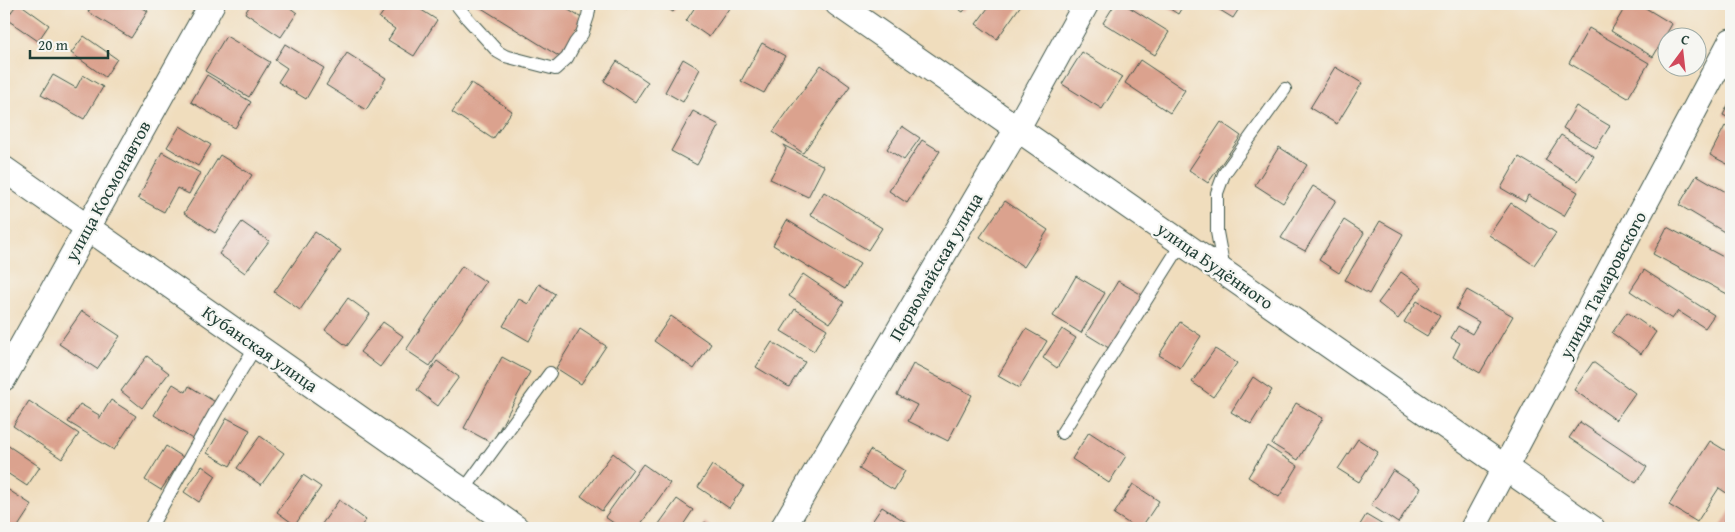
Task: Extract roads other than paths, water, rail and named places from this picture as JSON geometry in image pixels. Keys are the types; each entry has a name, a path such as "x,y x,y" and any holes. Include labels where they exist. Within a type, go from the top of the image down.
{"street":[{"name":"улица Космонавтов","path":"4,378 212,4"},
{"name":"улица Будённого","path":"838,4 1592,528"},
{"name":"Первомайская улица","path":"783,528 1017,129 1086,4"},
{"name":"улица Тамаровского","path":"1473,528 1731,41"},
{"name":"Кубанская улица","path":"4,169 516,528"}],"lane":[{"path":"456,4 498,52 505,56 555,69 567,58 582,34 590,4"},
{"path":"1225,273 1217,232 1217,193 1224,174 1285,89"},
{"path":"1062,433 1182,243"},
{"path":"150,528 216,411 256,346"},
{"path":"463,491 550,373"}]}
